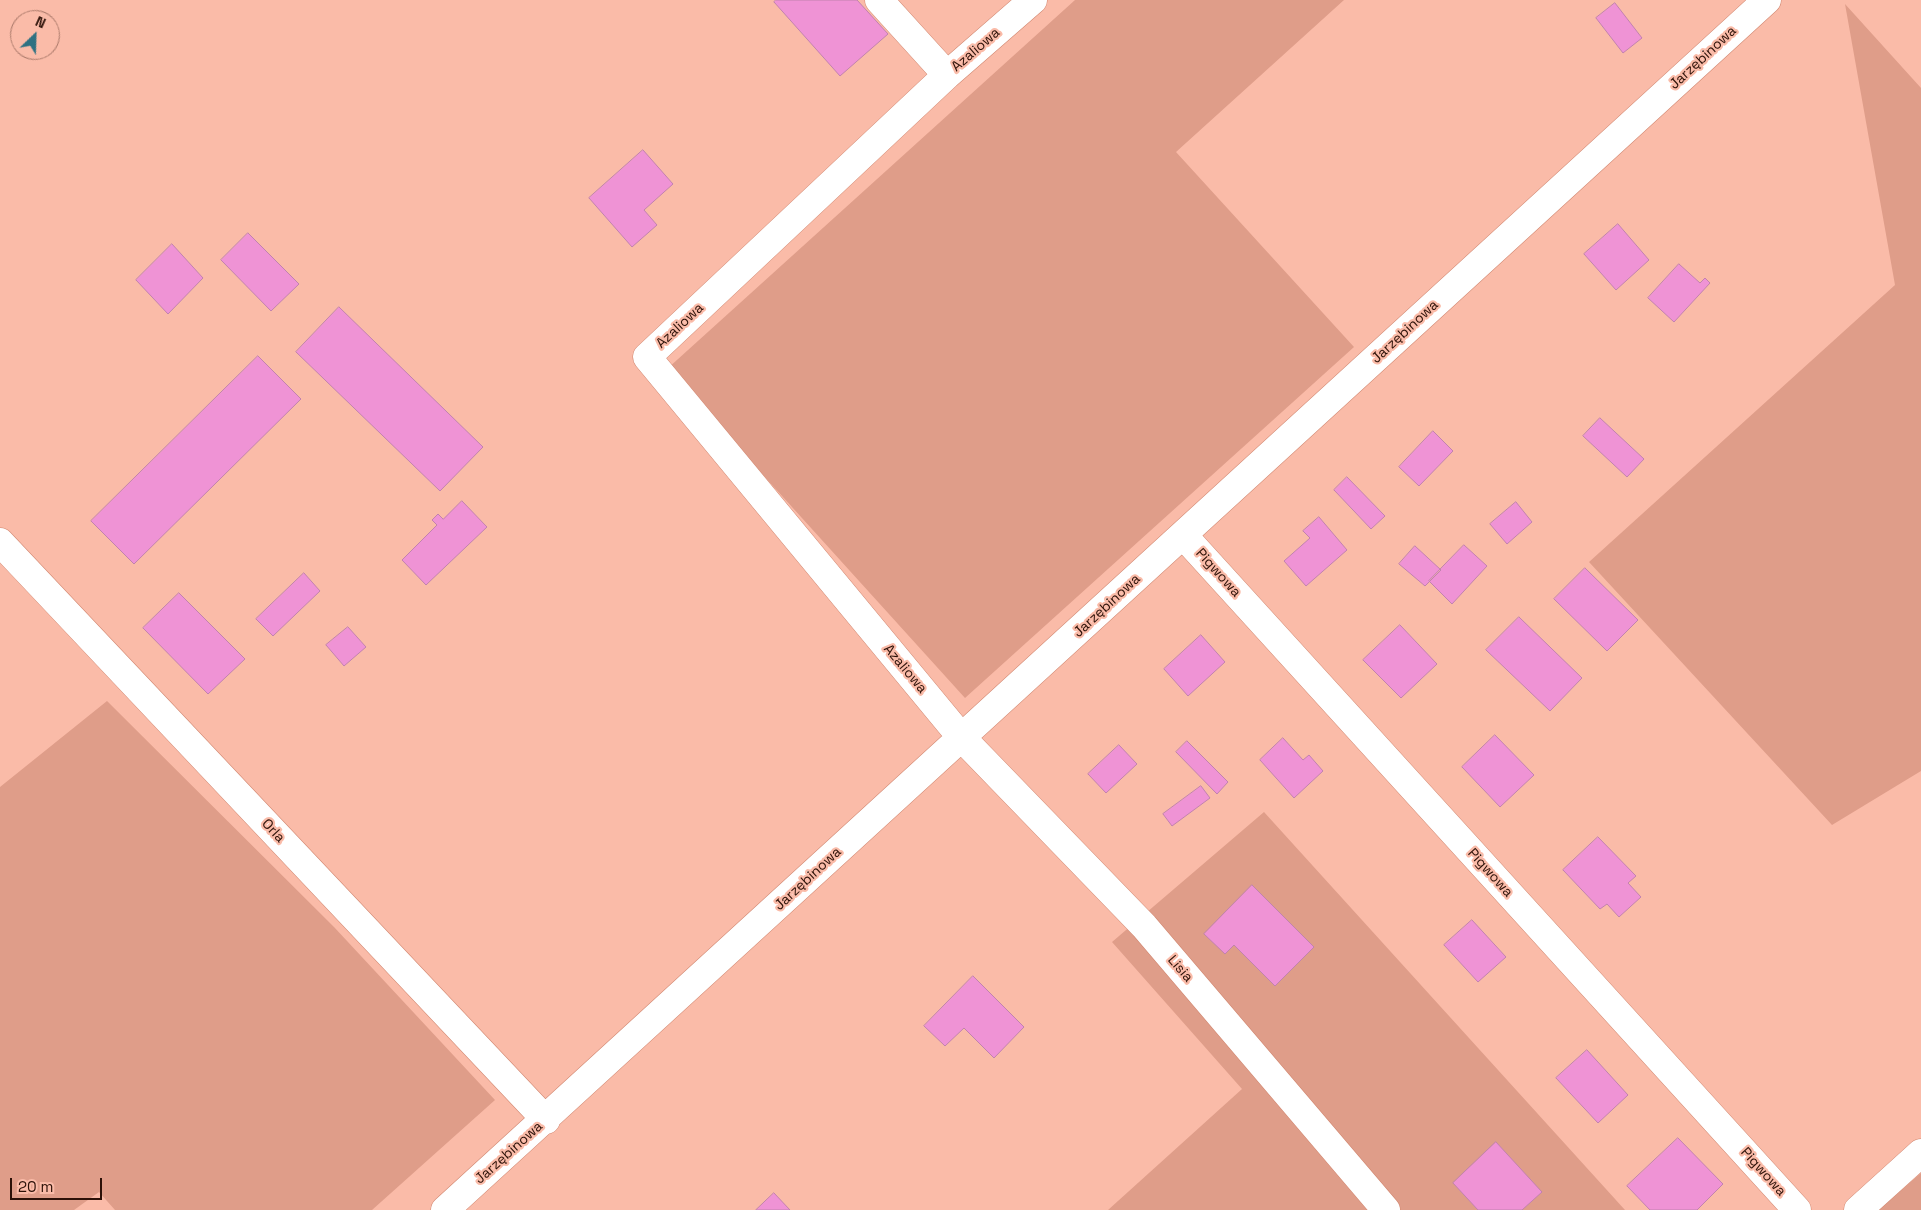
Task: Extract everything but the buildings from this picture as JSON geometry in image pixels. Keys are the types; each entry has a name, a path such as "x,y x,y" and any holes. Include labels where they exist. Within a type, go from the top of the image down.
{"street":[{"path":"879,0 947,75"},
{"name":"Azaliowa","path":"962,738 647,357 947,75 1032,0"},
{"name":"Jarzębinowa","path":"445,1210 546,1120 1767,0"},
{"name":"Pigwowa","path":"1183,535 1797,1210"},
{"name":"Orla","path":"0,542 546,1120"},
{"name":"Lisia","path":"962,738 1144,926 1386,1210"},
{"path":"1858,1210 1921,1153"}],"shaded area":[{"path":"1075,0 1344,0 1176,152 1354,347 965,698 667,369"},
{"path":"1845,4 1921,88 1921,771 1832,825 1589,562 1895,285"},
{"path":"107,701 334,927 495,1100 372,1210 115,1210 99,1192 74,1210 0,1210 0,787"},
{"path":"1264,812 1625,1210 1108,1210 1242,1089 1112,942"},
{"path":"1921,1173 1921,1210 1878,1210"}]}
